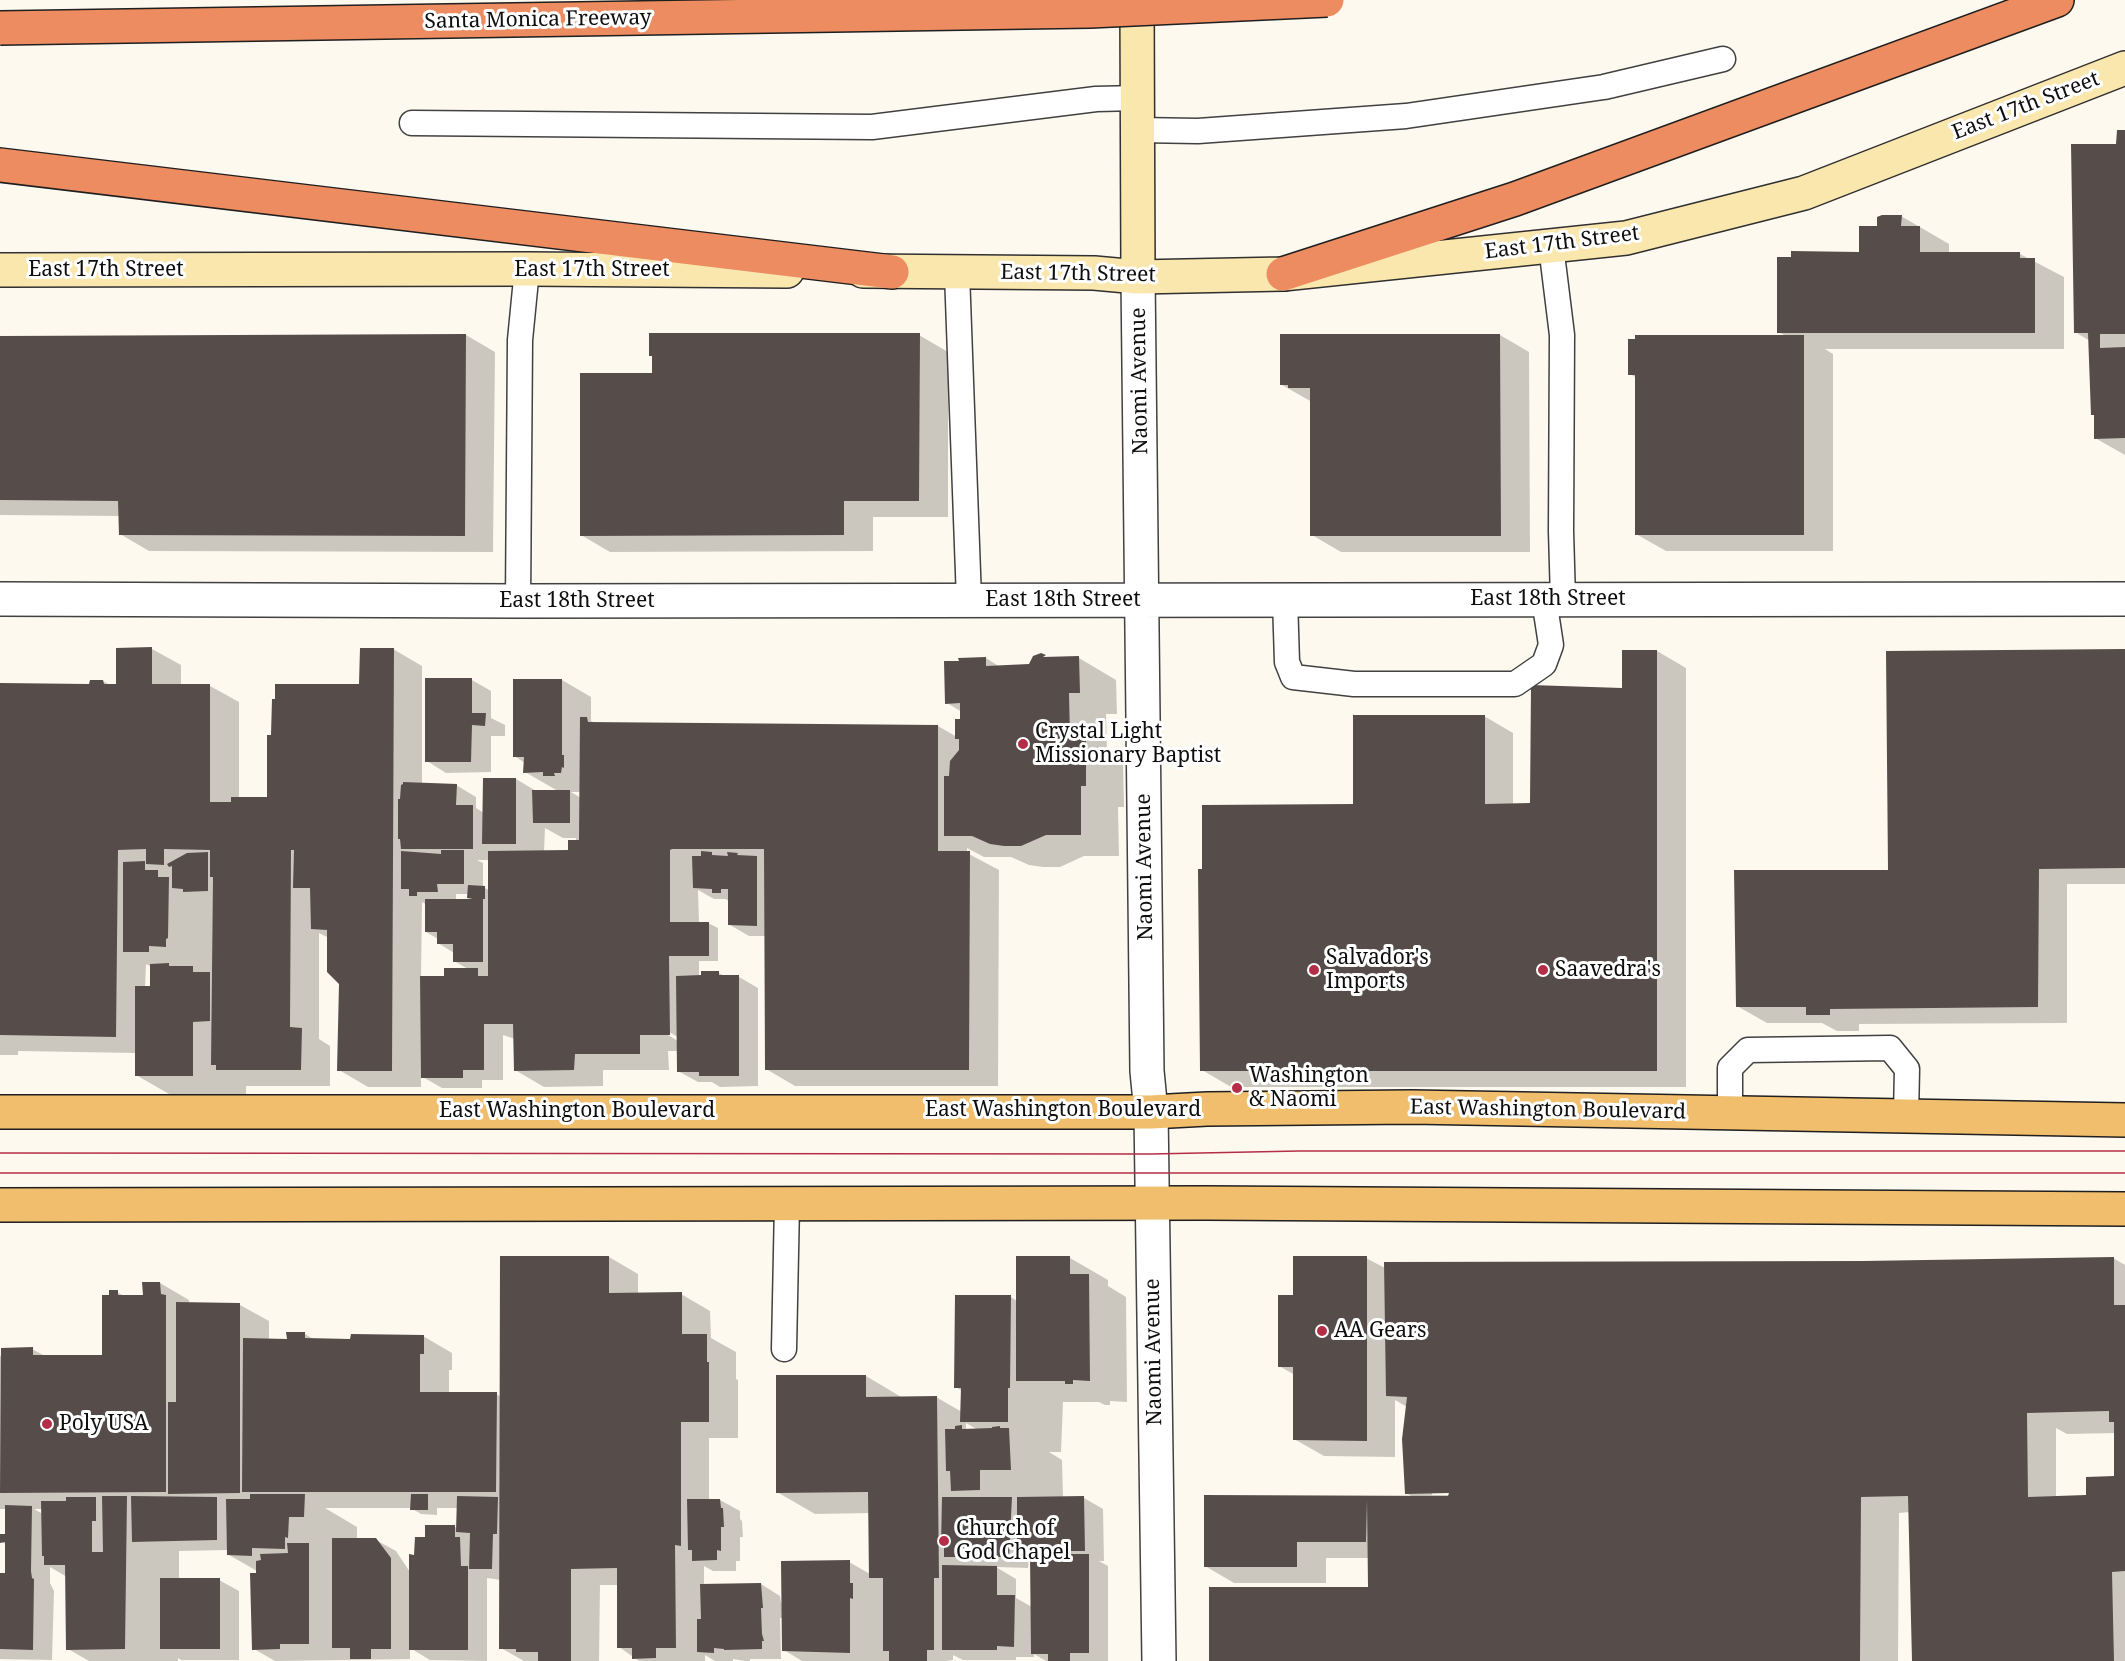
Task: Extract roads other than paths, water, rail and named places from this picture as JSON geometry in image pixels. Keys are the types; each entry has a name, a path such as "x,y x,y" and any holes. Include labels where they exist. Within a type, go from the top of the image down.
{"highway":[{"name":"Santa Monica Freeway","path":"0,28 1090,11 1327,0"},
{"path":"1283,274 1515,199 2057,0"},
{"path":"0,165 892,272"}],"main road":[{"name":"Naomi Avenue","path":"1137,0 1138,277"},
{"name":"East 17th Street","path":"0,270 527,269 1094,273 1138,277 1283,274 1626,238 1804,193 2125,68"},
{"name":"East Washington Boulevard","path":"0,1112 1151,1112 1412,1107 2125,1120"},
{"path":"0,1205 1151,1203 2125,1209"}],"street":[{"name":"Naomi Avenue","path":"1138,277 1147,1071 1151,1112 1159,1661"},
{"name":"East 18th Street","path":"0,599 518,601 2125,599"}],"lane":[{"path":"1138,130 1198,131 1406,116 1604,87 1723,59"},
{"path":"412,123 872,127 1096,99 1138,98"},
{"path":"1285,599 1287,662 1293,677 1354,684 1515,684 1544,664 1551,645 1561,531 1562,335 1551,246"},
{"path":"518,601 520,340 527,269"},
{"path":"957,273 969,600"},
{"path":"1730,1113 1730,1068 1748,1050 1890,1048 1907,1069 1906,1116"},
{"path":"784,1349 787,1204"}],"tram line":[{"path":"0,1153 1151,1154 1299,1151 2125,1151"},
{"path":"0,1173 2125,1173"}],"place":[{"name":"Crystal Light Missionary Baptist","path":"1023,744"},
{"name":"Salvador's Imports","path":"1314,970"},
{"name":"Saavedra's","path":"1543,970"},
{"name":"Washington & Naomi","path":"1237,1088"},
{"name":"AA Gears","path":"1322,1331"},
{"name":"Poly USA","path":"47,1424"},
{"name":"Church of God Chapel","path":"944,1541"}]}
